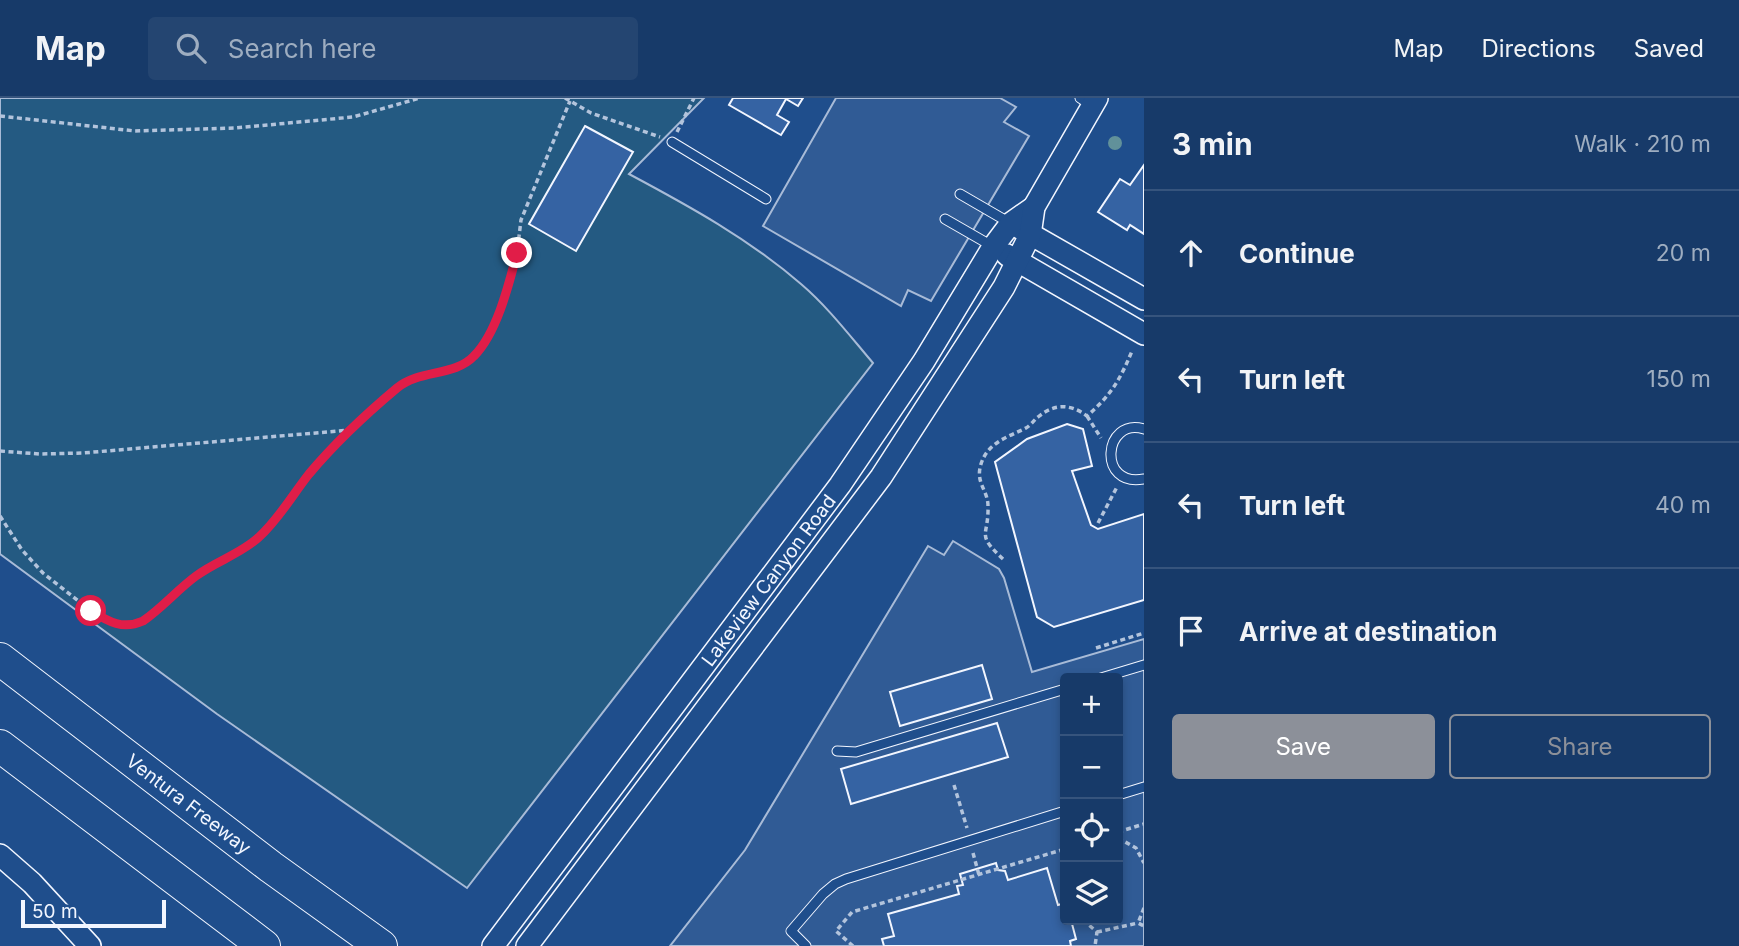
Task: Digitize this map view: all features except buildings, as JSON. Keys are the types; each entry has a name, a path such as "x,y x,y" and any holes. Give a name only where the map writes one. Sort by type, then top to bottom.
{"highway":[{"name":"Ventura Freeway","path":"0,659 271,867 381,946"},
{"path":"0,746 264,946"}],"street":[{"name":"Lakeview Canyon Road","path":"527,946 881,477 1018,262 1030,235 1034,207 1090,101"},
{"name":"Lakeview Canyon Road","path":"494,946 840,485 924,360 993,247 1011,223 1034,207"},
{"path":"1011,223 1144,299"},
{"path":"993,247 1138,342"},
{"path":"0,855 32,883 90,946"}],"lane":[{"path":"673,142 766,199"},
{"path":"960,194 1011,223"},
{"path":"945,219 993,247"},
{"path":"1144,429 1125,431 1113,443 1111,460 1114,468 1123,476 1136,480 1144,479"},
{"path":"1119,673 1144,666"},
{"path":"837,751 856,752 1060,691"},
{"path":"1123,793 1144,787"},
{"path":"806,946 791,931 835,884 1060,813"}],"path":[{"path":"0,116 135,131 235,128 353,117 420,98"},
{"path":"565,98 591,113 673,142 694,98"},
{"path":"0,516 32,562 69,595 111,623 133,626 156,612 193,578 245,548 260,537 312,471 399,386 419,375 464,364 483,345 498,315 510,280 521,220 570,101"},
{"path":"1003,559 986,541 984,533 988,506 978,475 987,452 1009,434 1027,427 1052,408 1072,407 1087,416 1107,399 1138,342"},
{"path":"0,451 83,453 351,430"},
{"path":"1098,523 1123,476"},
{"path":"1096,648 1144,633"},
{"path":"1123,830 1144,824"},
{"path":"1123,841 1136,848 1144,863"},
{"path":"853,946 836,931 852,912 1060,850"},
{"path":"1138,923 1144,908"},
{"path":"1097,932 1138,923 1144,926"},
{"path":"1089,925 1097,932"},
{"path":"1095,946 1097,932"}],"shaded area":[{"path":"0,98 704,98 629,174 718,224 761,252 820,302 873,363 467,888 217,714 0,554"},
{"path":"836,98 1000,98 1016,107 1004,122 1029,136 931,301 908,290 901,306 763,226"},
{"path":"953,541 999,569 1032,672 1144,639 1144,946 670,946 745,850 928,546 944,555"}],"route":[{"path":"91,611 111,623 133,626 156,612 205,569 260,537 312,471 399,386 419,375 455,368 474,356 483,345 498,315 517,253"}]}
